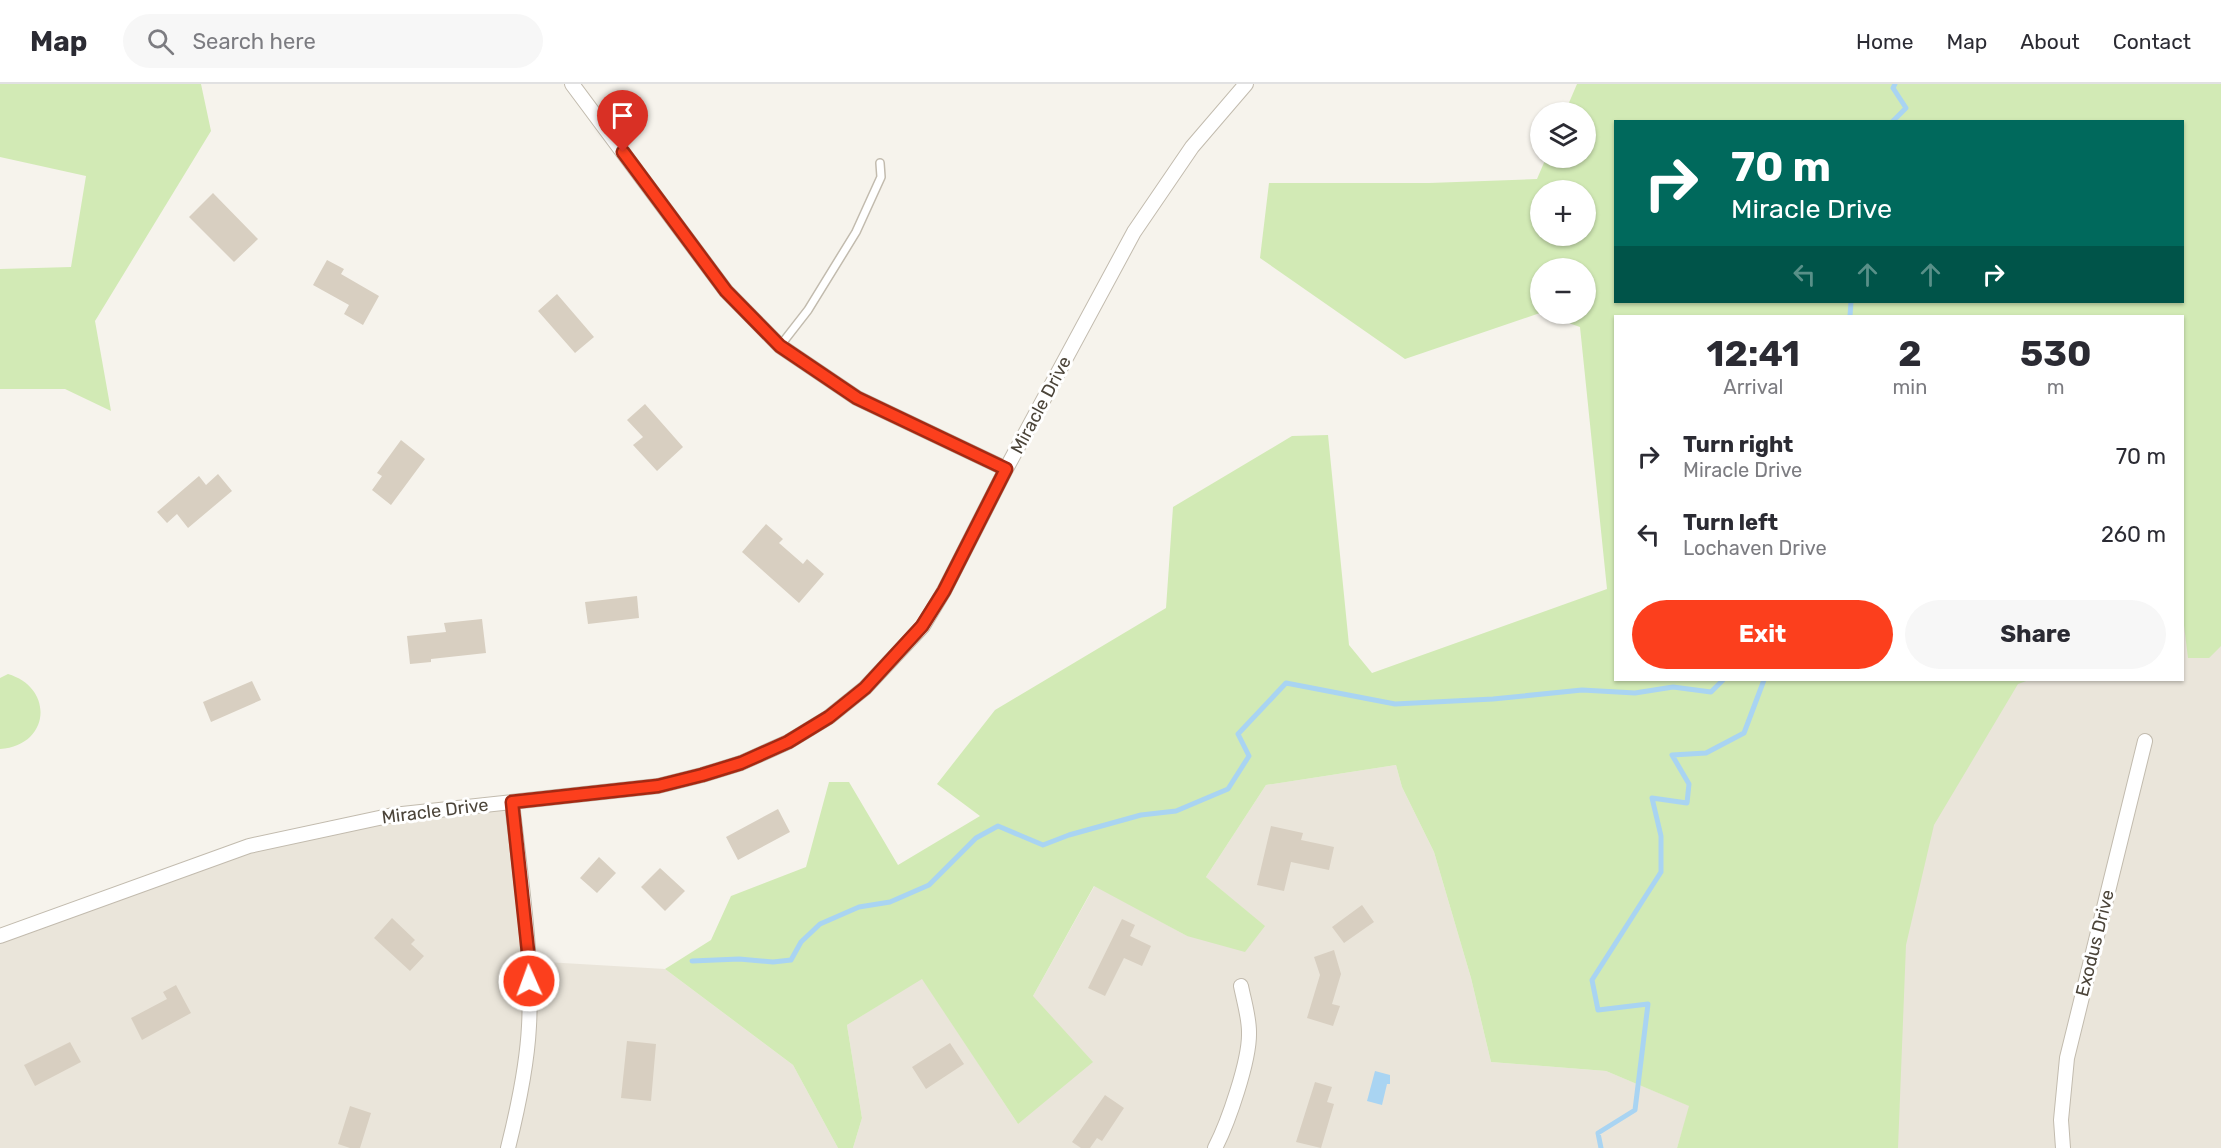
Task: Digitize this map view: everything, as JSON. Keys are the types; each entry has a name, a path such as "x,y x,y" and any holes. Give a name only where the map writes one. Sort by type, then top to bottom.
{"street":[{"path":"572,84 726,291 780,346 857,398 1006,469"},
{"name":"Miracle Drive","path":"0,936 249,846 393,815 658,786 702,775 741,763 788,742 829,717 865,688 922,626 944,591 1006,469 1134,232 1192,147 1246,84"},
{"name":"Exodus Drive","path":"2063,1148 2061,1120 2067,1058 2145,741"},
{"path":"508,1148 521,1093 529,1026 529,961 512,802"},
{"path":"1215,1148 1223,1132 1248,1052 1249,1031 1241,986"}],"lane":[{"path":"780,346 808,310 856,232 881,177 880,163"}],"shaded area":[{"path":"2184,509 2221,533 2221,1148 1862,1148 1902,882 1979,681 2184,681"},
{"path":"1396,765 1402,787 1434,852 1471,978 1491,1062 1606,1071 1690,1106 1677,1148 853,1148 862,1118 847,1025 922,978 1018,1124 1033,996 1095,885 1187,936 1264,926 1206,877 1266,785"},
{"path":"512,802 529,961 665,969 793,1065 838,1148 0,1148 0,936 249,846 393,815"}],"green space":[{"path":"0,84 201,84 211,131 95,321 111,411 65,389 0,389 0,269 71,267 86,176 0,157"},
{"path":"1577,84 2221,84 2221,646 2209,658 2188,658 2184,625 2184,315 1614,315 1614,681 2026,681 2018,684 1934,825 1906,945 1898,1148 1677,1148 1689,1106 1606,1071 1491,1062 1471,978 1434,852 1402,787 1396,765 1266,785 1206,877 1265,926 1245,952 1187,936 1094,886 1033,996 1093,1062 1018,1124 922,979 847,1025 862,1118 853,1148 838,1148 793,1065 665,969 711,940 731,896 806,867 829,782 849,782 898,865 980,816 937,784 995,710 1166,608 1173,507 1292,436 1328,435 1349,645 1372,673 1607,589 1580,327 1571,324 1596,324 1596,258 1530,258 1530,316 1405,359 1260,258 1269,183 1429,183 1537,179 1542,168 1596,168 1596,102 1569,102"},
{"path":"8,674 23,681 34,691 39,703 40,716 37,728 29,738 17,745 0,749 0,678"}],"water":[{"path":"1375,1071 1390,1075 1390,1084 1387,1084 1382,1105 1367,1101"}],"building":[{"path":"213,193 258,239 234,262 189,217"},
{"path":"327,260 344,269 341,274 379,296 363,325 344,314 349,305 313,285"},
{"path":"557,294 594,337 575,353 538,311"},
{"path":"645,404 683,447 657,471 633,445 643,437 627,420"},
{"path":"401,440 425,459 391,505 372,490 382,476 377,473"},
{"path":"218,474 232,491 188,528 177,514 167,523 157,512 199,476 206,485"},
{"path":"766,524 783,539 779,543 803,564 807,559 824,574 799,603 742,552"},
{"path":"637,596 639,618 588,624 585,602"},
{"path":"482,619 486,653 431,659 431,662 410,664 407,636 446,632 444,623"},
{"path":"252,681 261,700 211,722 203,702"},
{"path":"778,809 790,832 738,860 726,837"},
{"path":"1271,826 1303,833 1301,840 1334,847 1329,870 1291,862 1284,891 1257,885"},
{"path":"599,857 616,873 597,893 580,878"},
{"path":"660,868 685,891 665,911 641,887"},
{"path":"1362,905 1374,922 1344,943 1332,927"},
{"path":"392,918 415,940 411,944 424,956 410,971 374,938"},
{"path":"1122,919 1135,925 1130,936 1151,946 1142,966 1124,958 1105,996 1088,988"},
{"path":"1334,950 1341,974 1332,1004 1340,1006 1333,1026 1307,1018 1320,975 1314,957"},
{"path":"176,985 191,1013 142,1040 131,1018 167,999 163,992"},
{"path":"627,1041 656,1044 651,1101 621,1098"},
{"path":"70,1042 81,1062 35,1086 24,1065"},
{"path":"950,1043 964,1064 926,1089 912,1067"},
{"path":"1315,1082 1332,1087 1327,1102 1334,1104 1321,1148 1296,1142"},
{"path":"1105,1095 1124,1108 1102,1141 1097,1138 1090,1148 1081,1148 1072,1142"},
{"path":"350,1106 371,1113 360,1148 338,1144"}],"waterway":[{"path":"1894,120 1906,108 1893,88 1895,84"},
{"path":"1850,315 1851,303"},
{"path":"692,961 739,959 773,962 791,960 801,942 820,924 859,907 890,902 929,885 976,838 998,826 1043,845 1069,835 1141,815 1176,811 1228,789 1249,756 1238,734 1286,683 1395,704 1493,699 1582,690 1635,693 1673,687 1711,692 1722,681"},
{"path":"1601,1148 1598,1133 1635,1110 1648,1004 1598,1010 1592,980 1661,872 1661,836 1652,798 1687,803 1689,784 1672,755 1706,753 1744,733 1764,681"}],"route":[{"path":"529,981 529,961 512,802 658,786 702,775 741,763 788,742 829,717 865,688 922,626 944,591 1006,469 857,398 780,346 726,291 623,152"}]}
